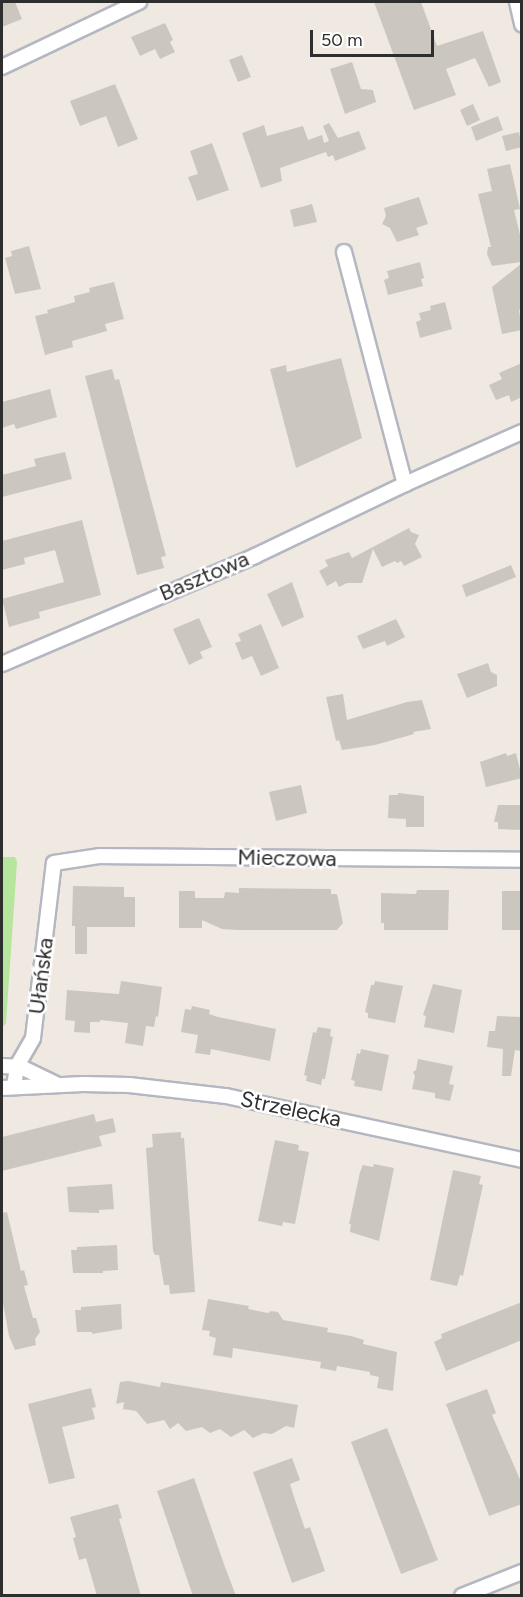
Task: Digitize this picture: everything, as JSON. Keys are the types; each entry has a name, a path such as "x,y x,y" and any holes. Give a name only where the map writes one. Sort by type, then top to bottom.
{"street":[{"path":"2,67 139,2"},
{"path":"517,2 522,24"},
{"path":"344,252 405,484"},
{"name":"Basztowa","path":"2,664 255,556 405,484 522,432"},
{"name":"Mieczowa","path":"54,863 100,856 522,860"},
{"name":"Ułańska","path":"8,1087 33,1038 54,863"},
{"name":"Strzelecka","path":"2,1066 17,1066 58,1085"},
{"name":"Strzelecka","path":"8,1087 129,1085 226,1096 522,1160"},
{"path":"462,1596 522,1572"}],"green space":[{"path":"2,857 15,857 17,862 6,1023 2,1028"}],"building":[{"path":"2,2 15,2 22,19 2,27"},
{"path":"374,2 421,2 437,46 483,31 501,82 489,87 475,58 446,69 456,95 414,110"},
{"path":"165,23 173,40 170,42 175,52 160,59 155,49 140,56 131,37"},
{"path":"242,55 251,77 238,82 229,60"},
{"path":"352,62 361,89 373,90 376,102 345,114 330,69"},
{"path":"115,84 138,139 118,147 106,116 80,126 70,101"},
{"path":"473,104 480,120 467,126 460,110"},
{"path":"498,116 503,130 476,141 471,127"},
{"path":"329,123 338,138 359,131 366,149 335,161 333,155 328,157 326,152 280,168 282,181 261,188 242,133 264,125 267,136 303,126 308,140 322,135 324,143 329,141 323,126"},
{"path":"519,132 522,147 506,151 502,136"},
{"path":"212,143 229,190 197,201 188,177 198,174 190,151"},
{"path":"510,164 520,209 514,210 522,243 522,262 492,266 487,254 488,247 491,247 478,194 492,191 487,169"},
{"path":"419,197 428,224 416,228 419,235 397,242 390,228 382,224 386,216 384,208"},
{"path":"312,204 317,222 294,227 290,210"},
{"path":"29,246 41,289 15,294 5,258 12,256 11,251"},
{"path":"420,262 424,278 421,279 423,286 388,295 384,280 389,278 387,271"},
{"path":"522,263 522,309 519,310 522,330 502,334 492,287"},
{"path":"114,282 124,319 105,324 107,331 72,341 73,347 45,355 35,316 75,302 74,296 90,292 89,288"},
{"path":"445,302 452,329 420,338 416,322 421,320 419,313 431,310 430,306"},
{"path":"341,358 362,438 296,468 270,369 286,365 287,372"},
{"path":"522,363 522,397 511,402 509,395 496,400 489,385 502,379 499,373"},
{"path":"112,369 115,380 119,379 166,556 161,557 164,568 137,575 85,376"},
{"path":"50,389 57,417 16,429 14,424 2,428 2,402"},
{"path":"65,452 72,479 2,497 2,475 36,466 34,459"},
{"path":"82,520 101,595 39,612 40,618 9,627 2,599 64,582 55,550 24,558 25,564 2,570 2,541"},
{"path":"409,528 411,532 419,535 415,544 422,557 404,566 401,561 397,563 395,561 382,567 373,549 362,583 347,583 339,587 336,581 327,586 319,571 328,566 325,560 349,552 352,558"},
{"path":"511,565 516,577 466,597 462,585"},
{"path":"292,582 304,617 282,627 267,594"},
{"path":"199,618 212,647 200,652 203,658 189,665 173,629"},
{"path":"396,619 405,637 387,646 385,641 363,649 357,636"},
{"path":"261,624 279,668 261,676 252,656 242,660 235,643 241,641 238,634"},
{"path":"488,663 491,672 497,675 497,686 467,698 457,674"},
{"path":"343,694 347,720 407,702 422,700 431,729 413,732 414,734 375,745 342,750 339,740 336,741 326,697"},
{"path":"506,753 507,756 516,753 522,778 486,787 480,762"},
{"path":"301,785 307,813 276,821 269,792"},
{"path":"398,793 424,796 424,827 406,827 406,819 388,818 389,795 398,795"},
{"path":"498,805 522,805 522,830 498,829 498,822 494,822"},
{"path":"73,886 124,887 124,897 135,897 135,927 87,927 87,954 75,954 75,926 72,926"},
{"path":"239,888 331,889 331,894 337,894 343,923 337,930 237,930 222,929 202,920 202,928 179,928 179,891 195,891 195,898 224,898 225,892 239,893"},
{"path":"417,890 449,890 448,930 384,930 384,923 381,923 381,893 416,894"},
{"path":"502,891 522,891 522,930 502,930"},
{"path":"121,981 162,987 158,1017 156,1016 154,1027 146,1026 143,1046 125,1043 128,1023 100,1020 100,1022 90,1022 90,1033 74,1032 75,1021 65,1020 67,990 119,994"},
{"path":"375,981 403,986 395,1023 368,1018 368,1013 365,1012 371,985 374,985"},
{"path":"433,984 462,990 454,1033 424,1027 426,1016 423,1015"},
{"path":"192,1006 210,1010 209,1014 218,1017 276,1029 270,1061 211,1049 210,1055 195,1053 198,1035 181,1032 185,1009 191,1010"},
{"path":"497,1016 522,1017 522,1051 515,1050 511,1076 502,1076 503,1049 487,1047 489,1031 495,1031"},
{"path":"318,1027 331,1029 330,1036 333,1037 325,1079 322,1079 321,1085 306,1081 307,1076 304,1075 313,1032 316,1033"},
{"path":"361,1049 389,1055 382,1091 354,1086 355,1081 351,1080 357,1053 360,1054"},
{"path":"418,1059 453,1066 449,1084 454,1085 450,1101 435,1098 435,1093 412,1089 415,1076 413,1072 416,1070"},
{"path":"94,1114 96,1122 113,1118 116,1132 99,1136 102,1146 2,1171 2,1137"},
{"path":"181,1132 181,1138 184,1138 195,1292 170,1294 169,1285 164,1285 159,1255 155,1255 153,1251 146,1148 153,1147 152,1134"},
{"path":"275,1140 299,1145 298,1150 309,1152 295,1224 283,1222 282,1226 258,1221"},
{"path":"374,1164 394,1168 379,1241 350,1232 351,1224 349,1224 360,1172 363,1165 373,1167"},
{"path":"453,1170 481,1176 479,1184 483,1185 463,1276 460,1275 457,1286 430,1280"},
{"path":"112,1184 114,1209 99,1210 99,1213 69,1212 67,1187"},
{"path":"7,1212 21,1271 24,1270 28,1285 24,1286 33,1318 36,1318 40,1332 35,1339 36,1345 15,1350 9,1336 2,1298 2,1213"},
{"path":"117,1245 118,1270 103,1271 103,1273 73,1273 71,1250 77,1250 77,1247"},
{"path":"208,1299 249,1306 248,1309 268,1313 278,1312 283,1320 328,1328 327,1332 351,1336 364,1340 363,1344 397,1352 393,1391 377,1388 379,1377 370,1375 370,1372 337,1366 336,1371 320,1368 321,1362 233,1348 232,1358 213,1355 216,1338 209,1336 210,1331 202,1330"},
{"path":"522,1302 522,1340 446,1371 434,1342 442,1338 441,1334"},
{"path":"121,1304 122,1329 92,1334 92,1332 77,1332 75,1310 81,1310 81,1307"},
{"path":"128,1381 160,1387 161,1382 298,1405 294,1428 286,1426 272,1434 264,1433 253,1438 244,1430 231,1437 220,1429 210,1433 202,1427 186,1431 178,1423 170,1429 164,1420 147,1424 136,1411 123,1409 124,1402 116,1404 120,1382"},
{"path":"91,1388 96,1407 92,1408 95,1419 62,1427 75,1478 49,1484 28,1404"},
{"path":"487,1389 496,1413 492,1415 522,1484 522,1504 489,1516 446,1404"},
{"path":"387,1428 438,1560 401,1574 351,1442"},
{"path":"292,1458 300,1480 290,1484 305,1529 310,1527 325,1571 292,1583 253,1472"},
{"path":"194,1478 236,1596 193,1596 157,1491"},
{"path":"118,1504 122,1518 119,1519 141,1596 97,1596 86,1558 79,1560 73,1538 76,1537 70,1517"}]}
